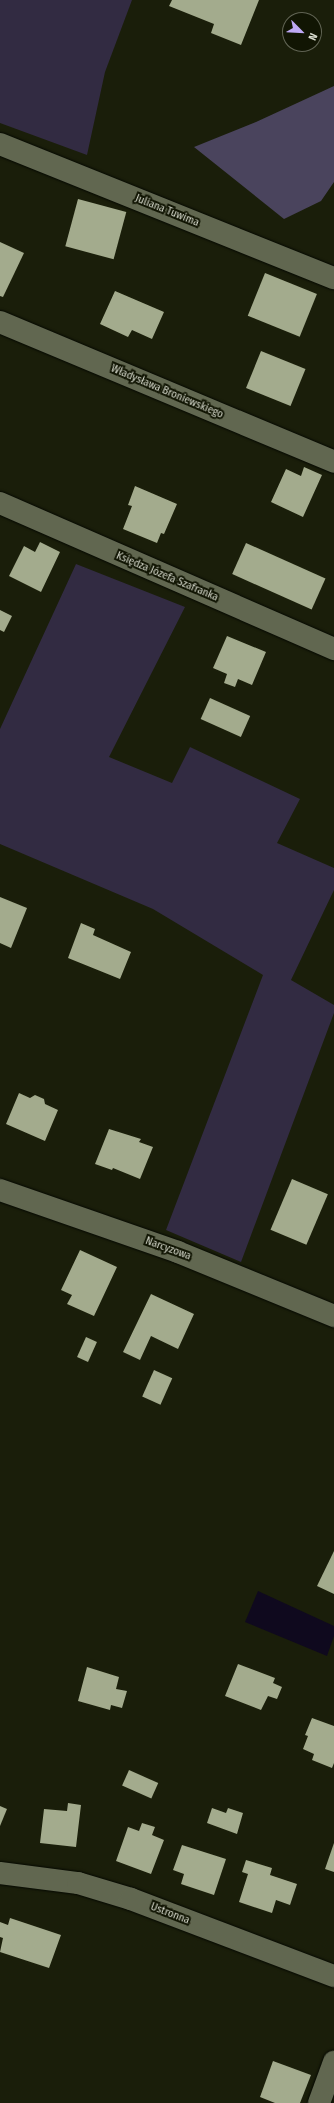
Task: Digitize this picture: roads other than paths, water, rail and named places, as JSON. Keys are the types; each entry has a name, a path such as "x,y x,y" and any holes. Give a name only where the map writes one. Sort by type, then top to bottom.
{"street":[{"name":"Juliana Tuwima","path":"0,144 334,278"},
{"name":"Władysława Broniewskiego","path":"0,322 334,462"},
{"name":"Księdza Józefa Szafranka","path":"0,503 334,649"},
{"name":"Narcyzowa","path":"0,1190 178,1252 334,1316"},
{"name":"Ustronna","path":"0,1873 78,1883 131,1899 334,1976"},
{"path":"319,2103 334,2062"}]}
